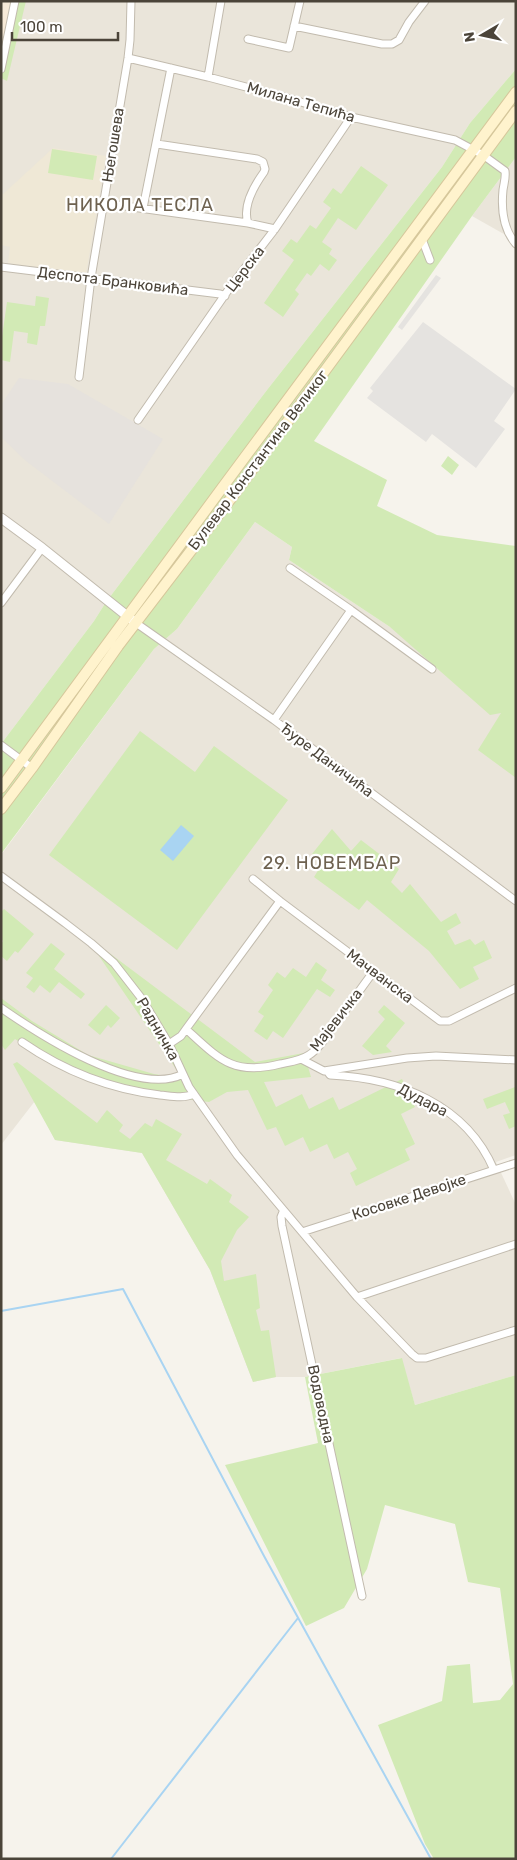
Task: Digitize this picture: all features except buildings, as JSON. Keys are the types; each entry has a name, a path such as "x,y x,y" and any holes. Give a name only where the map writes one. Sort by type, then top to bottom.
{"main road":[{"name":"Булевар Константина Великог","path":"1,788 131,620 516,92"},
{"name":"Булевар Константина Великог","path":"1,809 32,768 131,620 232,497 516,111"}],"street":[{"path":"1,69 15,1"},
{"name":"Његошева","path":"79,377 91,278 128,58 131,1"},
{"path":"208,76 220,1"},
{"path":"248,39 289,48 300,1"},
{"path":"294,26 382,44 392,44 399,40 409,22 425,1"},
{"name":"Милана Тепића","path":"128,58 208,76 351,117 455,140 505,171 503,213 506,228 516,244"},
{"path":"143,208 171,68"},
{"name":"Церска","path":"138,420 225,296 275,229 351,117"},
{"path":"157,144 257,159 263,162 264,172 248,201 246,218 248,223"},
{"path":"103,203 248,223 275,229"},
{"path":"422,239 430,260"},
{"name":"Деспота Бранковића","path":"1,267 225,296"},
{"path":"1,518 42,548 131,620"},
{"path":"1,603 42,548"},
{"path":"290,568 432,669"},
{"path":"274,720 351,610"},
{"name":"Ђуре Даничића","path":"131,620 274,720 516,901"},
{"path":"1,745 32,768"},
{"name":"Радничка","path":"1,876 72,928 114,963 142,999 169,1044 194,1094 236,1155 283,1212"},
{"name":"Мачванска","path":"253,879 435,1019 449,1022 516,988"},
{"path":"169,1044 181,1036 280,901"},
{"name":"Мајевичка","path":"186,1029 217,1055 233,1065 243,1068 269,1067 301,1059 310,1055 322,1043 374,971"},
{"path":"1,1008 75,1054 101,1066 161,1081 173,1079 183,1074"},
{"path":"22,1042 54,1062 94,1081 128,1090 155,1094 185,1097 194,1094"},
{"name":"Дудара","path":"301,1059 320,1070 327,1071 407,1058 436,1056 516,1060"},
{"name":"Дудара","path":"327,1071 330,1075 366,1077 392,1084 432,1101 449,1113 476,1138 488,1156 494,1170"},
{"name":"Косовке Девојке","path":"302,1232 516,1163"},
{"path":"283,1212 357,1297 417,1358 426,1358 516,1330"},
{"name":"Водоводна","path":"283,1212 281,1217 282,1226 362,1596"},
{"path":"357,1297 516,1244"}],"shaded area":[{"path":"1,1 516,1 516,69 470,123 442,167 267,390 1,744"},
{"path":"1,1 13,1 1,60"},
{"path":"53,148 106,156 86,274 8,263 10,247 1,245 2,195"},
{"path":"516,157 516,241 472,216"},
{"path":"436,275 441,278 402,330 398,327"},
{"path":"423,322 516,389 494,421 505,429 476,468 432,434 426,442 367,398 373,391 370,388"},
{"path":"19,378 68,384 163,439 109,524 26,461 1,437 1,405"},
{"path":"255,522 292,547 289,560 390,627 516,671 516,1155 496,1162 516,1205 516,1375 415,1405 401,1358 305,1377 276,1377 253,1382 210,1270 142,1153 55,1140 35,1101 1,1145 1,855 154,649 177,629"}],"green space":[{"path":"13,1 26,1 7,81 1,78 1,60"},
{"path":"516,69 516,157 472,216 314,441 387,480 377,506 437,535 516,546 516,778 478,750 501,713 490,715 390,627 289,560 292,547 255,522 177,629 154,649 1,854 1,744 267,390 442,167 470,123"},
{"path":"52,149 97,156 93,180 48,173"},
{"path":"361,166 388,185 356,230 338,218 322,242 332,249 329,254 337,260 329,271 320,264 311,276 307,273 295,290 299,294 283,317 264,303 294,260 282,251 291,239 297,243 310,225 316,229 331,208 323,202 333,188 341,194"},
{"path":"36,296 49,298 45,326 40,326 37,345 27,343 28,333 14,331 10,362 1,360 1,344 7,302 35,306"},
{"path":"448,456 459,465 452,475 441,466"},
{"path":"140,731 195,772 214,746 288,800 177,950 49,855"},
{"path":"332,829 351,851 361,840 399,869 391,882 402,893 410,884 441,922 456,913 461,923 447,931 455,945 470,939 475,945 484,940 492,958 473,967 479,979 460,989 429,951 367,900 359,910 314,877 322,864 312,854"},
{"path":"4,909 34,934 18,953 15,951 7,961 1,956 1,944 3,941 1,939 1,912"},
{"path":"51,943 65,954 54,969 85,994 81,999 59,982 50,993 40,985 34,993 26,987 33,978 26,973"},
{"path":"108,952 255,1062 304,1053 311,1077 264,1082 276,1107 302,1094 309,1109 333,1097 339,1110 402,1079 415,1107 401,1114 415,1144 405,1149 410,1160 356,1186 350,1173 357,1169 348,1152 334,1159 327,1144 310,1152 303,1137 285,1146 276,1127 267,1130 248,1090 227,1092 209,1102 158,1096 116,1088 44,1058 15,1039 5,1050 1,1044 1,998 32,1021 88,1055 154,1074 167,1076 178,1072 99,956"},
{"path":"316,962 327,970 321,980 335,990 330,997 317,989 283,1038 273,1031 267,1040 254,1031 264,1016 258,1012 273,990 268,985 277,972 285,978 293,968 306,977"},
{"path":"106,1005 120,1018 111,1028 108,1025 100,1035 88,1025"},
{"path":"384,1005 405,1023 386,1046 392,1052 373,1055 362,1046 385,1019 378,1012"},
{"path":"17,1062 97,1123 107,1110 123,1125 119,1131 130,1139 145,1123 152,1127 156,1119 182,1134 166,1160 207,1184 210,1179 232,1195 229,1202 249,1217 237,1230 221,1261 224,1281 256,1274 260,1308 256,1310 261,1331 269,1330 276,1377 253,1382 210,1270 142,1153 55,1140 13,1064"},
{"path":"515,1087 516,1126 509,1129 503,1115 510,1113 505,1102 487,1109 483,1099"},
{"path":"402,1358 415,1405 516,1375 516,1859 434,1859 425,1844 378,1725 442,1701 447,1666 470,1664 473,1703 500,1700 513,1684 500,1588 468,1582 455,1524 385,1505 367,1569 344,1608 306,1626 225,1465 318,1443 305,1377"}],"water":[{"path":"181,825 194,836 173,861 160,850"}],"waterway":[{"path":"1,1311 123,1289 264,1556 431,1859"},
{"path":"111,1859 298,1618"}],"district":[{"name":"НИКОЛА ТЕСЛА","path":"140,205"},
{"name":"29. НОВЕМБАР","path":"332,863"}]}
